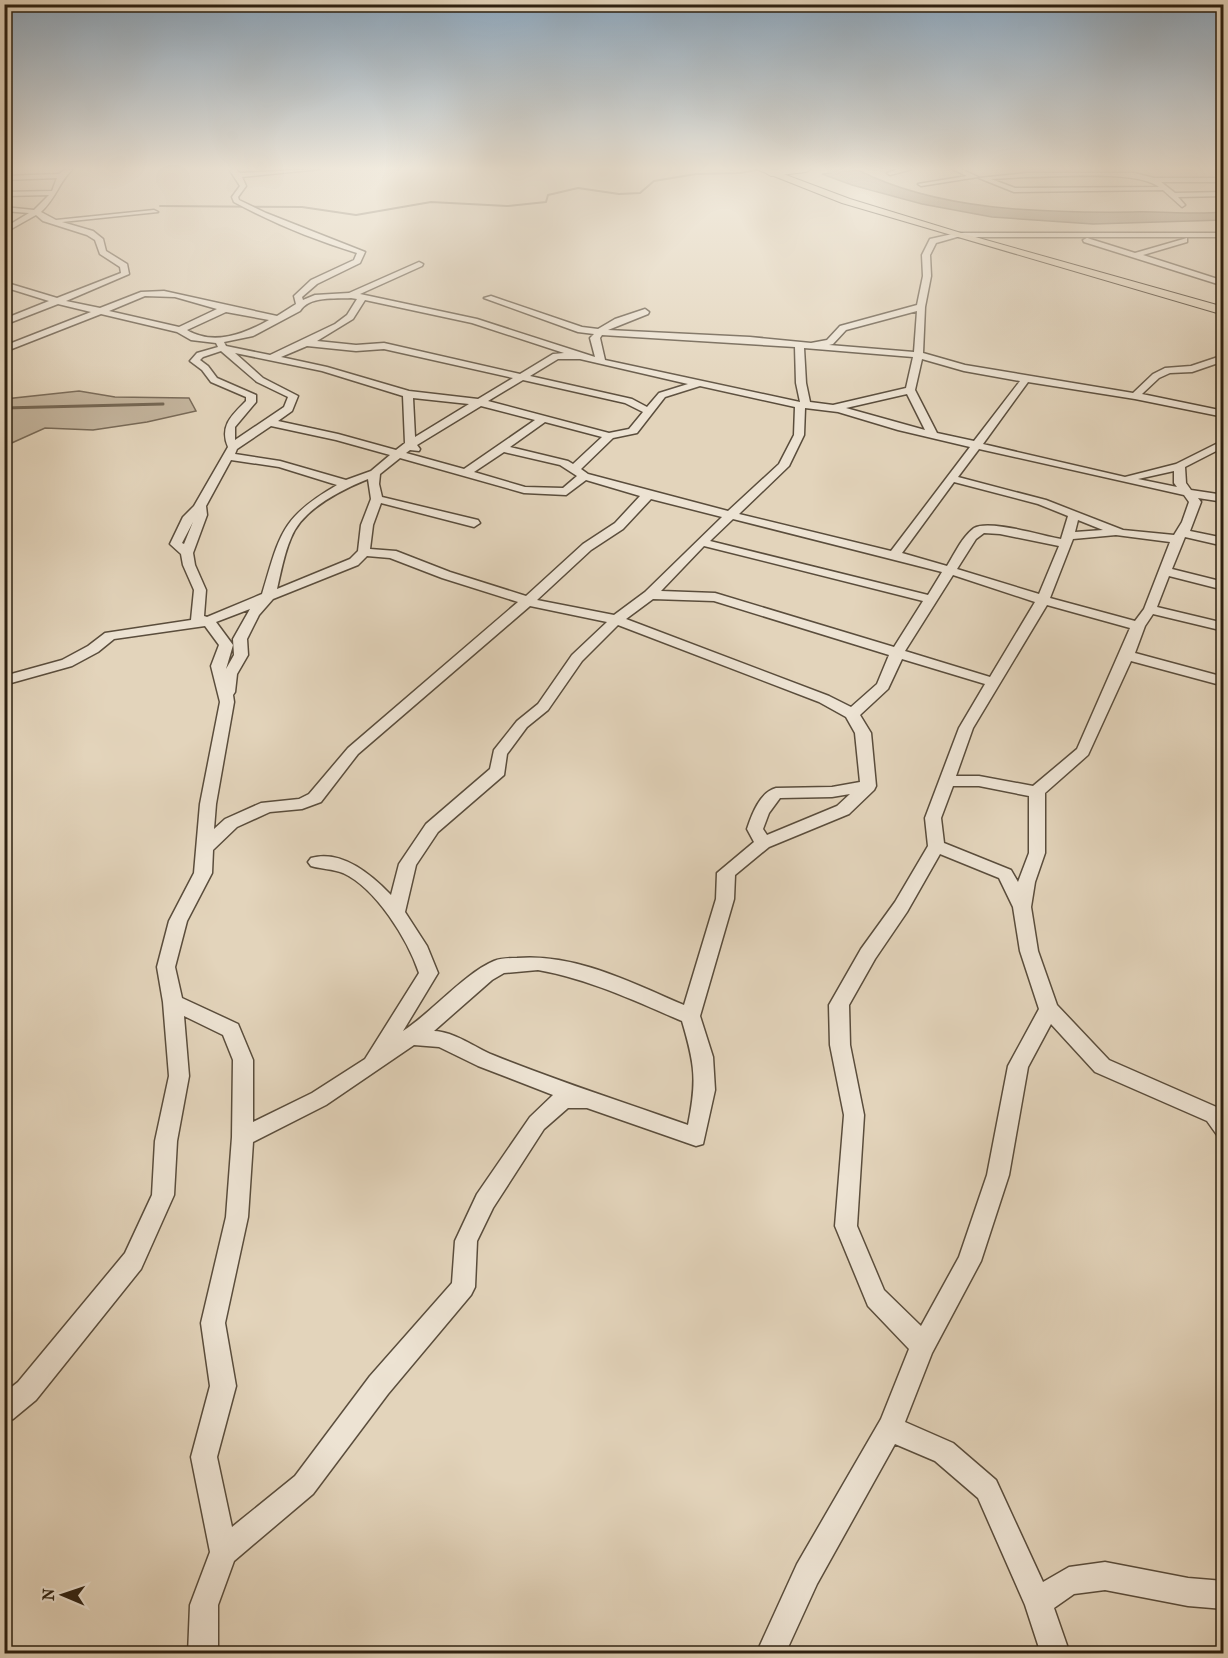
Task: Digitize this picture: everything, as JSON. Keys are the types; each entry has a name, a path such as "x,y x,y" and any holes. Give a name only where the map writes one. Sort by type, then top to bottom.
{"main road":[{"path":"997,246 1224,311"}],"street":[{"path":"4,322 125,274 124,266 101,252 100,246"},
{"path":"300,304 298,296 314,282 357,261 361,252 342,246"},
{"path":"930,246 926,255 927,276 921,307 919,356 910,390 933,435"},
{"path":"1108,246 1224,284"},
{"path":"1136,255 1164,246"},
{"path":"351,295 418,264"},
{"path":"1211,280 1224,275"},
{"path":"4,284 57,301 106,310 180,330 194,338 324,369 408,394 479,402 609,436 633,430 662,395"},
{"path":"4,350 144,294 158,292 277,320"},
{"path":"230,451 228,438 231,422 251,402 251,395 214,380 205,368 195,361 200,355 221,344 250,334 277,320 297,309 300,304 315,298 351,295 474,321 600,362 803,405 833,407 886,424 1124,479 1224,499"},
{"path":"243,365 272,358 338,327 355,313 361,304 362,297"},
{"path":"488,298 573,328 635,336 750,340 919,356 964,368 1136,396 1224,414"},
{"path":"799,345 830,342 843,328 921,307"},
{"path":"180,330 225,309"},
{"path":"600,362 599,348 595,338 600,332 622,320 645,312 638,326 645,335"},
{"path":"15,336 26,342"},
{"path":"305,343 356,348 384,346 628,401 648,411"},
{"path":"221,344 260,380 293,396 288,409 230,451 200,506 201,515 188,553 189,565 200,590 197,619 208,621 226,645 218,666 227,702"},
{"path":"396,912 408,864 432,828 498,771 499,753 522,724 543,707 576,658 616,620 650,595 701,542 784,466 799,435 803,405 799,384 801,369 799,345"},
{"path":"4,1410 27,1391 133,1261 163,1195 166,1141 179,1076 173,1002 166,967 178,921 203,873 208,804 230,674 241,655 240,639 253,613 268,597 285,537 296,520 321,499 346,484 375,473 410,444 556,356 580,356"},
{"path":"1192,369 1224,358"},
{"path":"1136,396 1168,370 1224,369"},
{"path":"894,555 954,478 1026,379"},
{"path":"628,401 662,395 697,384"},
{"path":"833,407 910,390"},
{"path":"408,394 410,444 428,462"},
{"path":"467,472 542,420"},
{"path":"269,422 338,437 397,456 467,472 524,490 567,492 579,472 609,436"},
{"path":"1124,479 1180,466 1224,443"},
{"path":"502,448 564,463 579,472 648,495 894,555 1138,626"},
{"path":"230,451 346,484"},
{"path":"948,781 980,781 1019,790 1037,791 1083,752 1138,626 1150,609 1195,502 1180,483 1180,466"},
{"path":"4,681 67,663 93,649 110,636 208,621 354,562 364,552 367,525 377,499 373,484 375,473"},
{"path":"954,478 1042,502 1120,533"},
{"path":"205,848 231,823 267,807 302,804 315,798 353,751 380,730 452,662 529,600 587,547 619,526 648,495"},
{"path":"377,499 474,523"},
{"path":"923,1346 876,1298 846,1226 854,1115 840,1045 839,1005 868,954 901,907 936,846 933,818 966,728 1043,600 1067,540 1074,514"},
{"path":"852,714 882,686 897,653 948,570 971,537 981,529 1067,540 1120,533 1180,536 1224,542"},
{"path":"701,542 930,599"},
{"path":"364,552 392,554 446,575 543,606 586,612 616,620 706,656 766,675 824,699 852,714 863,733 868,786"},
{"path":"1166,571 1224,586"},
{"path":"650,595 715,597 992,682"},
{"path":"1150,609 1224,627"},
{"path":"1127,655 1224,682"},
{"path":"410,1037 441,1039 485,1060 696,1137 705,1090 703,1057 690,1016 725,898 726,873 763,843 843,810 868,786"},
{"path":"763,843 755,829 761,811 776,793 832,792 868,786"},
{"path":"1037,791 1037,853 1026,882 1022,907 1029,951 1049,1009 1102,1066 1214,1115 1224,1129"},
{"path":"936,846 1005,874 1022,907"},
{"path":"317,862 352,870 386,899 425,956 429,973 372,1065"},
{"path":"243,1137 319,1100 372,1065 434,1020 485,975 500,966 538,963 562,967 613,983 690,1016"},
{"path":"173,1002 231,1030 243,1060 243,1137 237,1217 213,1323 223,1386 204,1457 224,1552"},
{"path":"770,1653 807,1574 890,1428 923,1346 969,1262 998,1175 1018,1066 1049,1009"},
{"path":"203,1653 204,1605 224,1552 304,1485 380,1385 463,1287 466,1241 485,1201 537,1123 563,1099 587,1099"},
{"path":"890,1428 944,1452 987,1489 1038,1602 1056,1653"},
{"path":"1038,1602 1069,1581 1106,1576 1188,1592 1224,1595"}],"shaded area":[{"path":"79,391 115,397 189,398 196,411 147,422 93,430 45,428 5,446 5,399"}],"waterway":[{"path":"4,408 163,404"}]}
